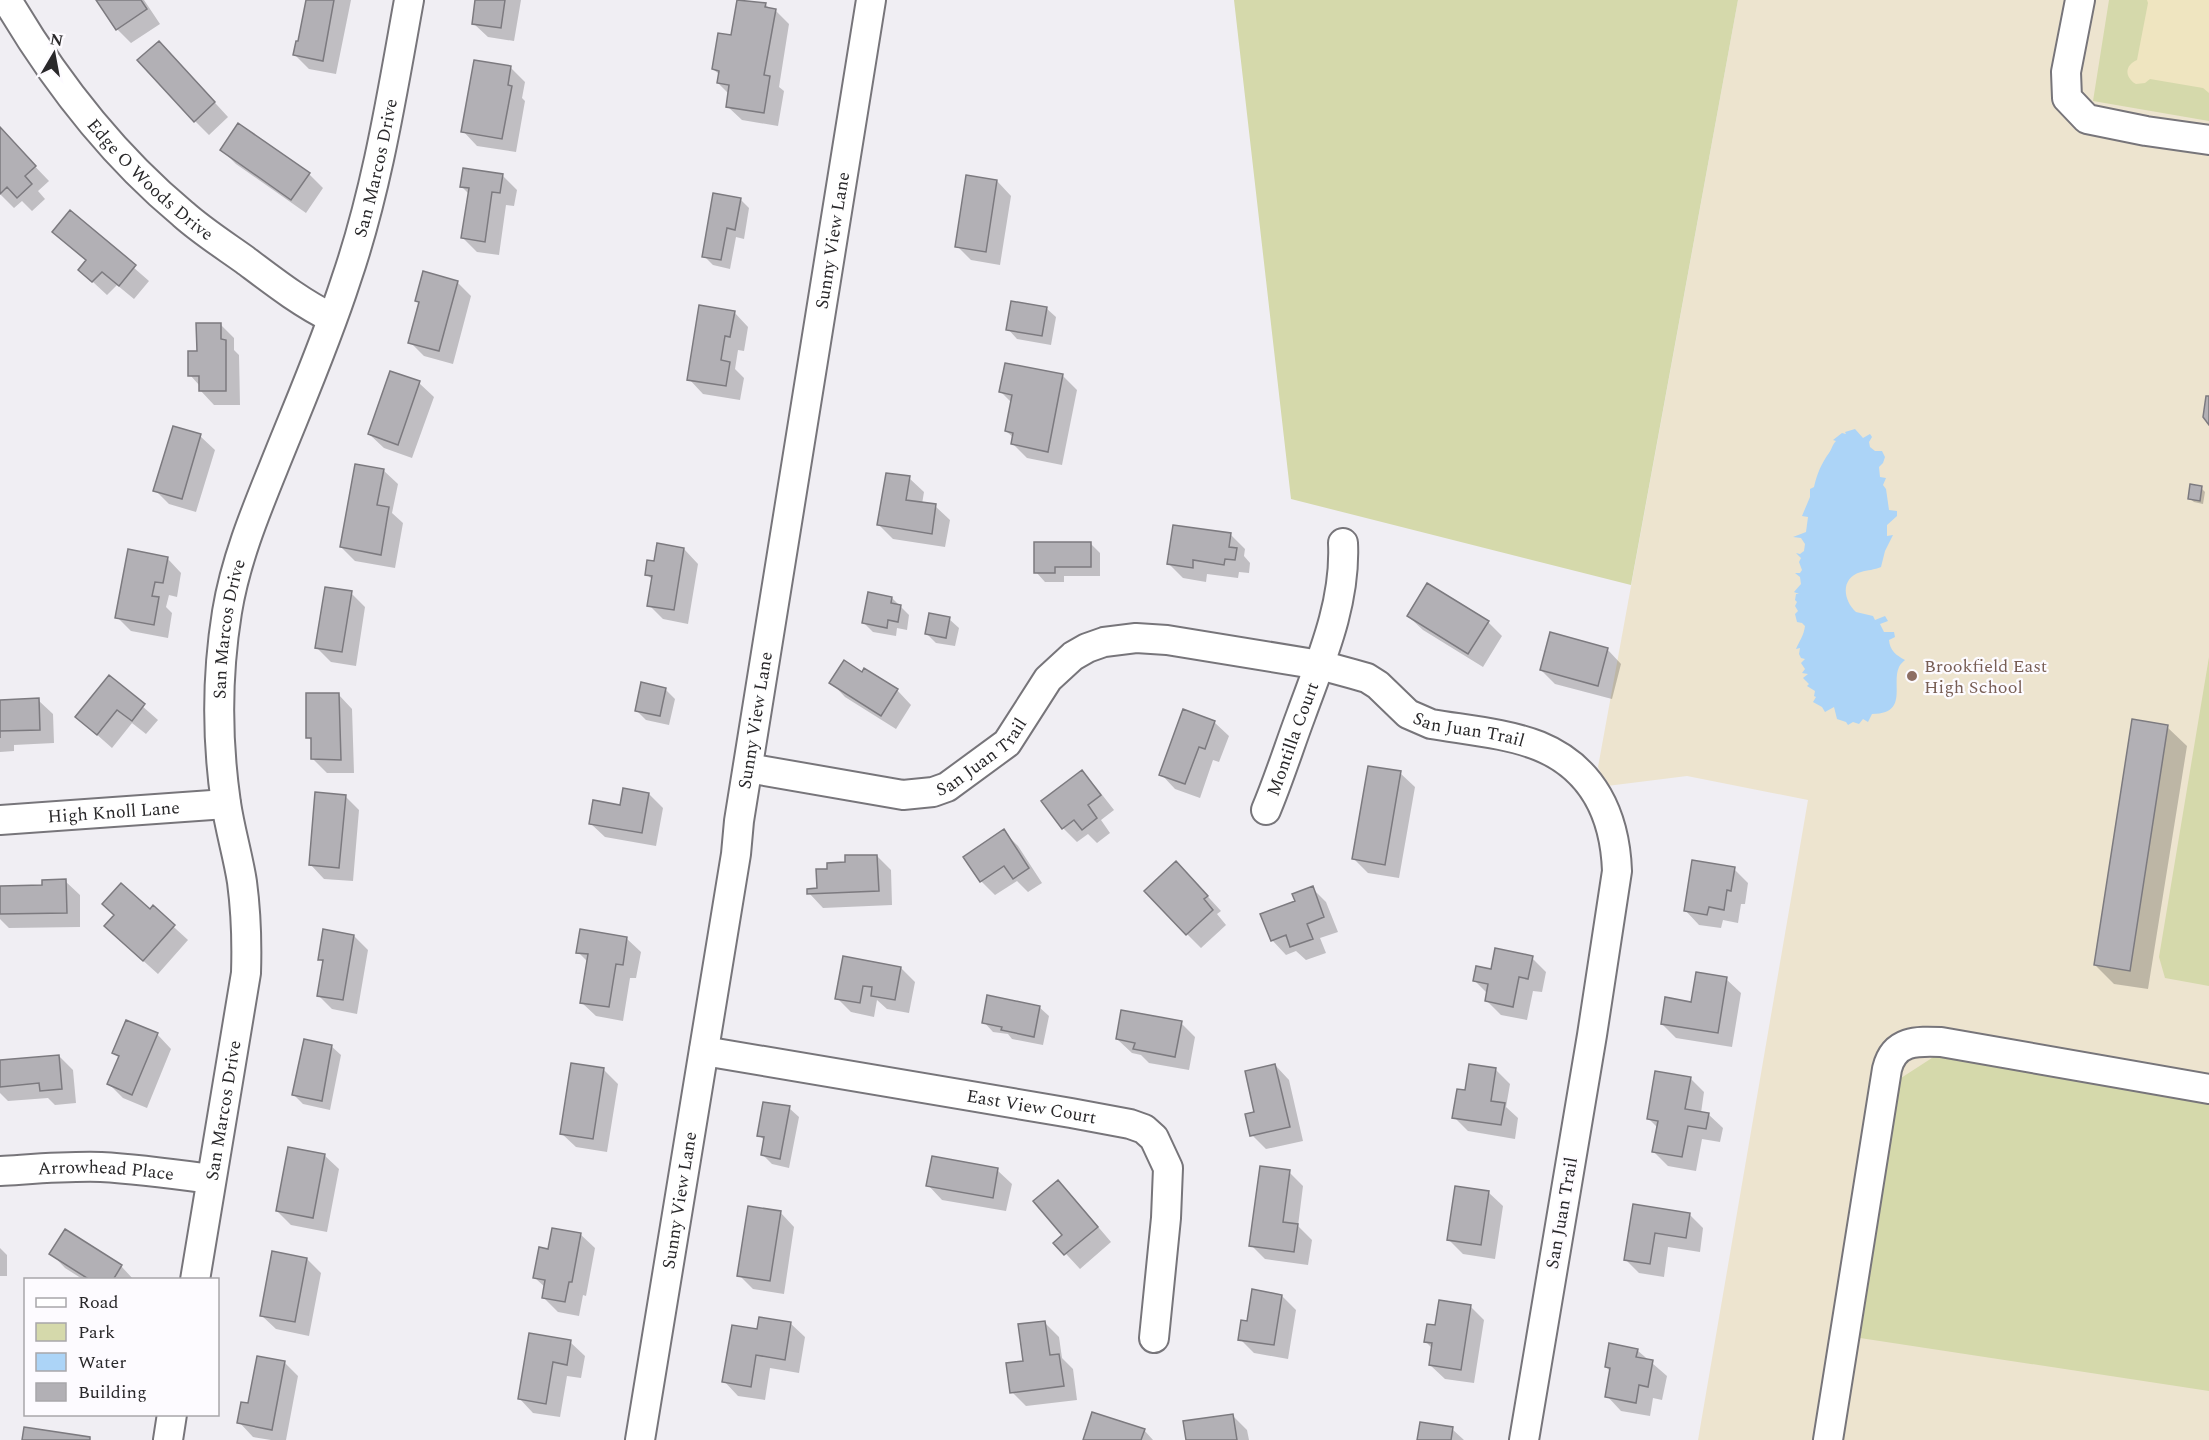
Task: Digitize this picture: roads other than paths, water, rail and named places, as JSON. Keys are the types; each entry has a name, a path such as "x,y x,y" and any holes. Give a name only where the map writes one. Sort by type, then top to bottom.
{"street":[{"name":"Edge O Woods Drive","path":"7,0 74,102 136,171 183,214 300,300 332,318"},
{"name":"San Marcos Drive","path":"195,1278 246,973 247,930 243,892 226,804 222,768 220,682 232,589 261,495 346,281 363,224 378,160 409,0"},
{"name":"Sunny View Lane","path":"640,1440 871,0"},
{"path":"2080,0 2066,72 2067,98 2087,119 2146,131 2209,140"},
{"name":"Montilla Court","path":"1266,810 1320,665 1336,613 1342,584 1344,543"},
{"name":"San Juan Trail","path":"748,768 903,795 933,792 947,787 1007,743 1048,679 1060,667 1087,648 1120,639 1167,640 1320,665 1366,678 1408,714 1431,724 1518,740 1549,752 1576,770 1594,790 1604,806 1611,825 1617,871 1524,1440"},
{"name":"High Knoll Lane","path":"0,820 226,804"},
{"path":"1828,1440 1889,1058 1902,1046 1919,1041 1941,1042 2209,1089"},
{"name":"East View Court","path":"704,1051 1071,1113 1130,1124 1144,1129 1155,1138 1168,1168 1166,1218 1154,1338"},
{"name":"Arrowhead Place","path":"0,1172 61,1167 102,1167 211,1179"},
{"path":"168,1440 172,1416"}],"water":[{"path":"1855,429 1863,438 1870,434 1872,437 1869,442 1870,447 1875,451 1882,451 1885,457 1879,467 1880,477 1886,478 1883,485 1886,489 1889,510 1897,511 1897,516 1887,525 1887,536 1893,535 1885,551 1881,567 1854,575 1847,584 1846,596 1856,612 1873,616 1875,620 1885,616 1888,621 1880,624 1884,632 1894,632 1895,637 1889,640 1892,650 1905,660 1897,674 1895,704 1891,709 1883,713 1872,714 1868,722 1863,719 1859,724 1853,722 1848,725 1837,719 1834,707 1825,712 1822,707 1813,702 1816,697 1814,696 1815,691 1807,686 1809,684 1803,678 1808,674 1802,673 1805,669 1801,663 1805,659 1799,654 1800,648 1796,649 1805,626 1797,622 1795,614 1798,611 1795,600 1796,594 1799,594 1794,592 1801,584 1800,577 1795,573 1800,573 1802,570 1799,562 1801,558 1796,553 1800,554 1804,551 1805,544 1801,538 1793,537 1806,532 1808,517 1802,516 1810,497 1810,489 1814,487 1818,473 1836,441 1833,440 1842,433 1846,434 1845,432"}],"place":[{"name":"Brookfield East High School","path":"1912,676"}]}
